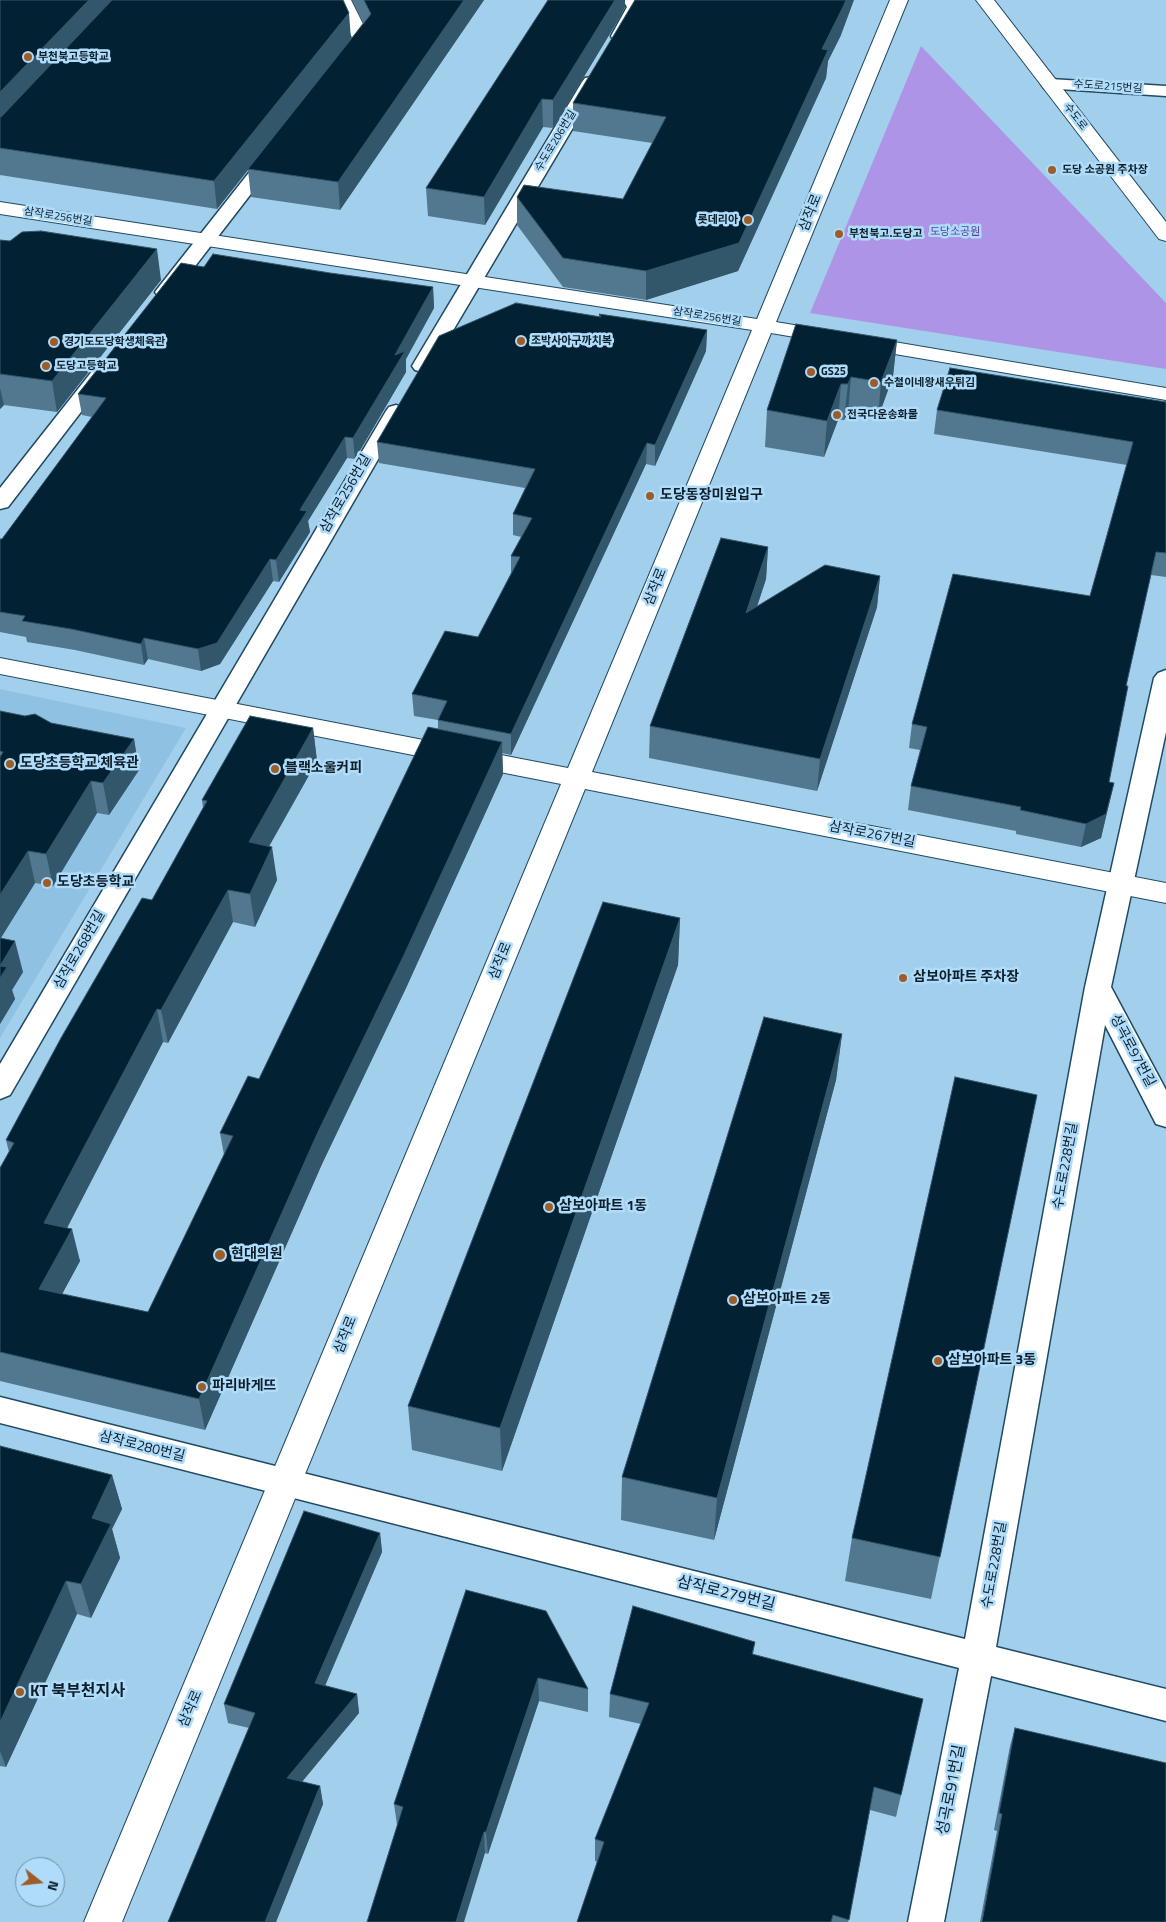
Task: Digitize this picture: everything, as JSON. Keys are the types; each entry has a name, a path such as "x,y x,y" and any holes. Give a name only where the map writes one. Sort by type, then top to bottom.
{"street":[{"name":"삼작로","path":"102,1922 898,0"},
{"name":"수도로","path":"985,0 1166,235"},
{"name":"삼작로256번길","path":"0,208 764,326 1166,394"},
{"path":"0,666 577,777"},
{"name":"삼작로267번길","path":"577,777 1166,893"}],"lane":[{"path":"338,71 362,40 342,0"},
{"path":"610,52 630,18 634,7 631,0"},
{"name":"수도로206번길","path":"472,281 599,69"},
{"name":"수도로215번길","path":"1050,84 1165,86"},
{"path":"151,309 284,140"},
{"name":"삼작로256번길","path":"221,708 472,281"},
{"path":"0,502 115,355"},
{"name":"수도로228번길","path":"978,1657 1098,987 1166,678"},
{"name":"삼작로268번길","path":"0,1088 221,708"},
{"name":"성곡로97번길","path":"1098,987 1166,1116"},
{"name":"삼작로280번길","path":"0,1410 285,1483"},
{"name":"삼작로279번길","path":"285,1483 1166,1705"},
{"name":"성곡로91번길","path":"926,1922 978,1657"}],"shaded area":[{"name":"도당초등학교","path":"0,689 186,728 0,1038"}],"green space":[{"name":"도당소공원","path":"921,46 1166,303 1166,369 810,313"}],"building":[{"name":"부천북고등학교","path":"0,0 89,0 0,92"},
{"path":"112,0 343,0 349,13 214,181 0,148 0,117"},
{"path":"364,0 464,0 338,182 248,169 371,14"},
{"path":"548,0 615,0 553,100 542,99 484,197 426,188"},
{"path":"635,0 846,0 822,49 828,50 739,243 646,271 563,258 517,197 524,185 623,199 666,117 573,103"},
{"name":"도당고등학교","path":"41,231 157,249 52,381 0,374 0,240 10,241 22,232"},
{"path":"213,254 433,287 395,355 405,351 353,438 345,437 300,510 307,511 276,560 270,559 217,643 198,649 144,638 141,644 22,621 25,616 0,612 0,539 2,539 106,398 78,394 181,263 204,267"},
{"path":"516,303 601,317 599,314 707,330 655,445 647,443 511,734 438,720 447,701 412,694 445,631 478,637 520,557 511,556 532,518 513,514 535,469 377,442 439,336"},
{"path":"796,324 897,340 881,382 851,377 848,384 841,384 827,421 767,410"},
{"path":"950,368 1166,402 1166,553 1156,552 1126,686 1128,686 1109,782 1114,783 1106,814 1086,824 1020,810 1021,807 911,786 927,727 912,724 953,574 1090,596 1133,442 937,410"},
{"path":"721,538 768,547 746,613 825,565 880,576 820,759 650,726"},
{"path":"0,711 25,716 35,714 51,723 134,739 103,783 91,781 46,854 28,851 0,895 0,757 3,752 0,751"},
{"path":"250,716 313,728 249,842 272,847 250,894 228,890 161,1010 157,1009 44,1223 72,1229 39,1289 148,1312 233,1136 220,1133 248,1076 259,1079 428,727 502,742 404,955 318,1132 199,1399 0,1352 0,1168 14,1143 6,1140 61,1038 142,898 152,900 207,801 202,800"},
{"name":"삼보아파트 1동","path":"603,902 680,918 500,1428 408,1406"},
{"path":"0,938 15,941 0,966"},
{"path":"0,966 7,967 0,978"},
{"name":"삼보아파트 2동","path":"764,1017 842,1034 717,1498 622,1477"},
{"name":"삼보아파트 3동","path":"955,1077 1037,1095 940,1557 852,1538"},
{"name":"KT 북부천지사","path":"0,1446 112,1475 92,1518 111,1524 81,1584 66,1581 0,1722"},
{"path":"304,1511 380,1533 315,1683 357,1694 287,1778 320,1786 265,1922 168,1922 255,1713 224,1704"},
{"path":"466,1590 546,1611 588,1689 538,1678 486,1832 484,1832 456,1922 367,1922 403,1807 394,1804"},
{"path":"633,1606 755,1642 752,1654 923,1699 901,1795 874,1787 849,1920 833,1915 831,1922 577,1922 604,1842 595,1839 649,1703 610,1694"},
{"path":"1015,1728 1166,1763 1166,1922 982,1922 1002,1814 999,1813"}],"place":[{"name":"부천북고등학교","path":"28,57"},
{"name":"도당 소공원 주차장","path":"1052,170"},
{"name":"롯데리아","path":"748,220"},
{"name":"부천북고.도당고","path":"839,234"},
{"name":"조박사아구까치복","path":"521,341"},
{"name":"경기도도당학생체육관","path":"54,342"},
{"name":"도당고등학교","path":"46,366"},
{"name":"GS25","path":"811,372"},
{"name":"수철이네왕새우튀김","path":"874,383"},
{"name":"전국다운송화물","path":"837,415"},
{"name":"도당동장미원입구","path":"650,496"},
{"name":"도당초등학교 체육관","path":"10,764"},
{"name":"블랙소울커피","path":"275,769"},
{"name":"도당초등학교","path":"47,883"},
{"name":"삼보아파트 주차장","path":"903,978"},
{"name":"삼보아파트 1동","path":"549,1207"},
{"name":"현대의원","path":"220,1255"},
{"name":"삼보아파트 2동","path":"733,1300"},
{"name":"삼보아파트 3동","path":"938,1361"},
{"name":"파리바게뜨","path":"202,1387"},
{"name":"KT 북부천지사","path":"20,1692"}]}
